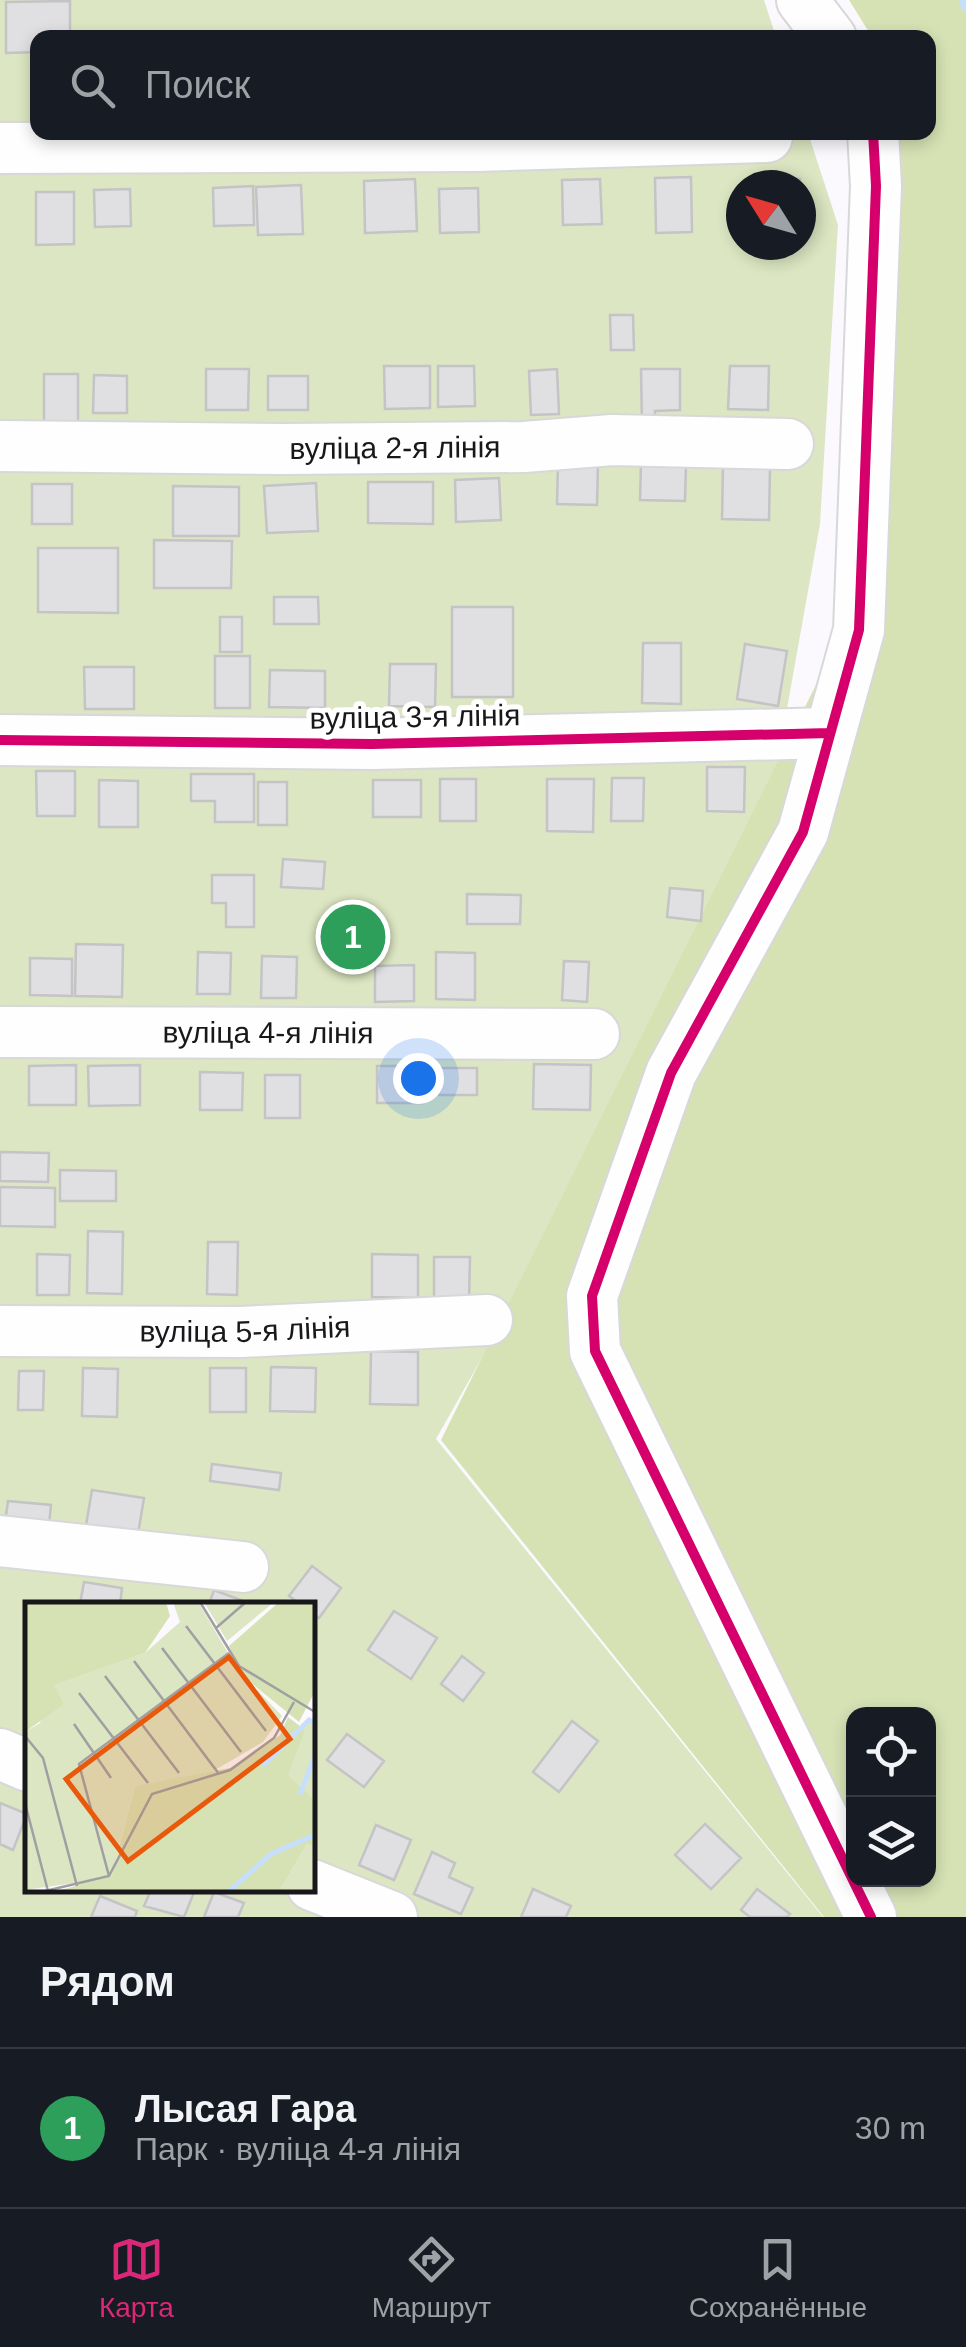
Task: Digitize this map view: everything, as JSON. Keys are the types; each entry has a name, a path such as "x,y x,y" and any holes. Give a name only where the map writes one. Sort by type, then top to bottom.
{"street":[{"path":"802,0 824,30"},
{"path":"0,148 476,146 671,140"},
{"path":"871,1917 595,1352 592,1296 670,1073 803,832 859,630 876,186 873,140"},
{"name":"вуліца 2-я лінія","path":"0,446 524,447 612,440 788,444"},
{"name":"вуліца 3-я лінія","path":"0,740 372,744 830,733"},
{"name":"вуліца 4-я лінія","path":"0,1032 594,1034"},
{"name":"вуліца 5-я лінія","path":"0,1331 240,1332 487,1320"},
{"path":"0,1542 243,1567"},
{"path":"0,1754 25,1765"},
{"path":"315,1886 392,1917"}],"green space":[{"path":"0,0 764,0 774,30 30,30 30,140 810,140 838,225 820,524 771,798 641,1076 436,1439 823,1917 0,1917"},
{"path":"849,0 966,0 966,1917 824,1917 441,1440 870,576 882,140 936,140 936,30 868,30"}],"building":[{"path":"70,1 70,30 30,30 30,52 6,53 6,2"},
{"path":"691,177 692,232 656,233 655,178"},
{"path":"415,179 417,231 365,233 364,181"},
{"path":"600,179 602,224 563,225 562,180"},
{"path":"301,185 303,234 258,235 256,187"},
{"path":"253,186 254,225 214,226 213,188"},
{"path":"478,188 479,232 440,233 439,189"},
{"path":"130,189 131,226 95,227 94,190"},
{"path":"36,192 74,192 74,244 36,245"},
{"path":"610,315 633,315 634,350 611,350"},
{"path":"384,366 430,366 430,408 385,409"},
{"path":"438,366 474,366 475,406 438,407"},
{"path":"730,366 769,366 768,410 728,409"},
{"path":"206,369 249,369 248,410 206,410"},
{"path":"557,369 559,414 531,415 529,371"},
{"path":"641,369 680,369 680,410 655,411 655,424 642,425"},
{"path":"44,374 78,374 78,426 44,425"},
{"path":"94,375 127,376 127,413 93,413"},
{"path":"268,376 308,376 308,410 268,410"},
{"path":"558,463 598,464 597,505 557,504"},
{"path":"641,463 686,463 685,501 640,500"},
{"path":"723,466 770,467 769,520 722,519"},
{"path":"499,478 501,520 456,522 455,480"},
{"path":"368,482 433,482 433,524 368,523"},
{"path":"316,483 318,531 267,533 264,486"},
{"path":"32,484 72,484 72,524 32,524"},
{"path":"173,486 239,487 239,536 173,536"},
{"path":"154,540 232,541 231,588 154,588"},
{"path":"38,548 118,548 118,613 38,612"},
{"path":"274,597 318,597 319,624 274,624"},
{"path":"452,607 513,607 513,697 452,697"},
{"path":"220,617 242,617 242,652 220,652"},
{"path":"643,643 681,643 681,704 642,703"},
{"path":"745,644 787,651 778,706 737,699"},
{"path":"215,656 250,656 250,708 215,708"},
{"path":"390,664 436,664 435,707 389,706"},
{"path":"84,667 134,667 134,709 85,709"},
{"path":"270,670 325,671 325,708 269,707"},
{"path":"707,767 745,767 744,812 707,811"},
{"path":"36,771 75,771 75,816 37,816"},
{"path":"191,774 254,774 254,822 215,822 215,801 191,801"},
{"path":"612,778 644,778 643,821 611,821"},
{"path":"440,779 476,779 476,821 440,821"},
{"path":"547,779 594,779 593,832 547,831"},
{"path":"99,780 138,781 138,827 99,827"},
{"path":"373,780 421,780 421,817 373,817"},
{"path":"258,782 287,782 287,825 258,825"},
{"path":"283,859 325,862 323,889 281,887"},
{"path":"212,875 254,875 254,927 226,927 226,903 212,903"},
{"path":"670,888 703,891 701,921 667,917"},
{"path":"467,894 521,895 520,924 467,924"},
{"path":"76,944 123,945 122,997 75,996"},
{"path":"198,952 231,953 230,994 197,994"},
{"path":"436,952 475,953 475,1000 436,999"},
{"path":"262,956 297,957 296,998 261,998"},
{"path":"30,958 72,959 72,996 30,995"},
{"path":"564,961 589,962 587,1002 562,1000"},
{"path":"414,965 414,1001 375,1002 375,966"},
{"path":"534,1064 591,1065 590,1110 533,1109"},
{"path":"76,1065 76,1105 29,1105 29,1066"},
{"path":"140,1065 140,1105 89,1106 88,1066"},
{"path":"377,1066 423,1066 423,1103 377,1103"},
{"path":"439,1068 477,1068 477,1095 439,1095"},
{"path":"200,1072 243,1073 242,1110 200,1110"},
{"path":"265,1075 300,1075 300,1118 265,1118"},
{"path":"0,1152 49,1153 48,1182 0,1181"},
{"path":"60,1170 116,1171 116,1201 60,1201"},
{"path":"0,1187 55,1188 55,1227 0,1226"},
{"path":"88,1231 123,1232 122,1294 87,1293"},
{"path":"208,1242 238,1242 237,1295 207,1294"},
{"path":"37,1254 70,1255 69,1295 37,1295"},
{"path":"372,1254 418,1255 418,1298 372,1297"},
{"path":"434,1257 470,1257 469,1302 434,1302"},
{"path":"371,1351 418,1352 418,1405 370,1404"},
{"path":"271,1367 316,1368 315,1412 270,1411"},
{"path":"83,1368 118,1369 117,1417 82,1416"},
{"path":"210,1368 246,1368 246,1412 210,1412"},
{"path":"19,1371 44,1371 43,1410 18,1410"},
{"path":"212,1464 281,1473 279,1490 210,1481"},
{"path":"92,1490 144,1498 136,1546 84,1537"},
{"path":"8,1501 51,1505 48,1534 4,1529"},
{"path":"312,1566 341,1588 319,1618 315,1616 315,1602 297,1602 289,1596"},
{"path":"84,1582 122,1588 120,1602 80,1602"},
{"path":"214,1590 246,1602 210,1602"},
{"path":"394,1611 437,1638 411,1679 368,1650"},
{"path":"462,1656 484,1673 463,1701 441,1684"},
{"path":"572,1721 598,1741 559,1792 533,1772"},
{"path":"347,1734 384,1761 364,1787 327,1760"},
{"path":"0,1803 25,1813 25,1819 13,1850 0,1844"},
{"path":"705,1824 741,1858 711,1889 675,1855"},
{"path":"376,1825 411,1840 394,1880 359,1865"},
{"path":"432,1852 455,1863 449,1877 473,1888 461,1914 414,1894"},
{"path":"533,1889 571,1906 566,1917 521,1917"},
{"path":"757,1889 790,1914 750,1917 741,1910"},
{"path":"150,1892 194,1892 184,1917 144,1906"},
{"path":"214,1892 244,1903 238,1917 204,1917"},
{"path":"100,1896 137,1911 135,1917 91,1917"}],"waterway":[{"path":"965,0 966,6"}],"cycle path":[{"path":"871,1917 595,1351 592,1296 671,1073 803,832 859,630 876,186 873,140"},
{"path":"0,740 372,744 830,733"}],"place":[{"name":"Лысая Гара","path":"353,937"}]}
